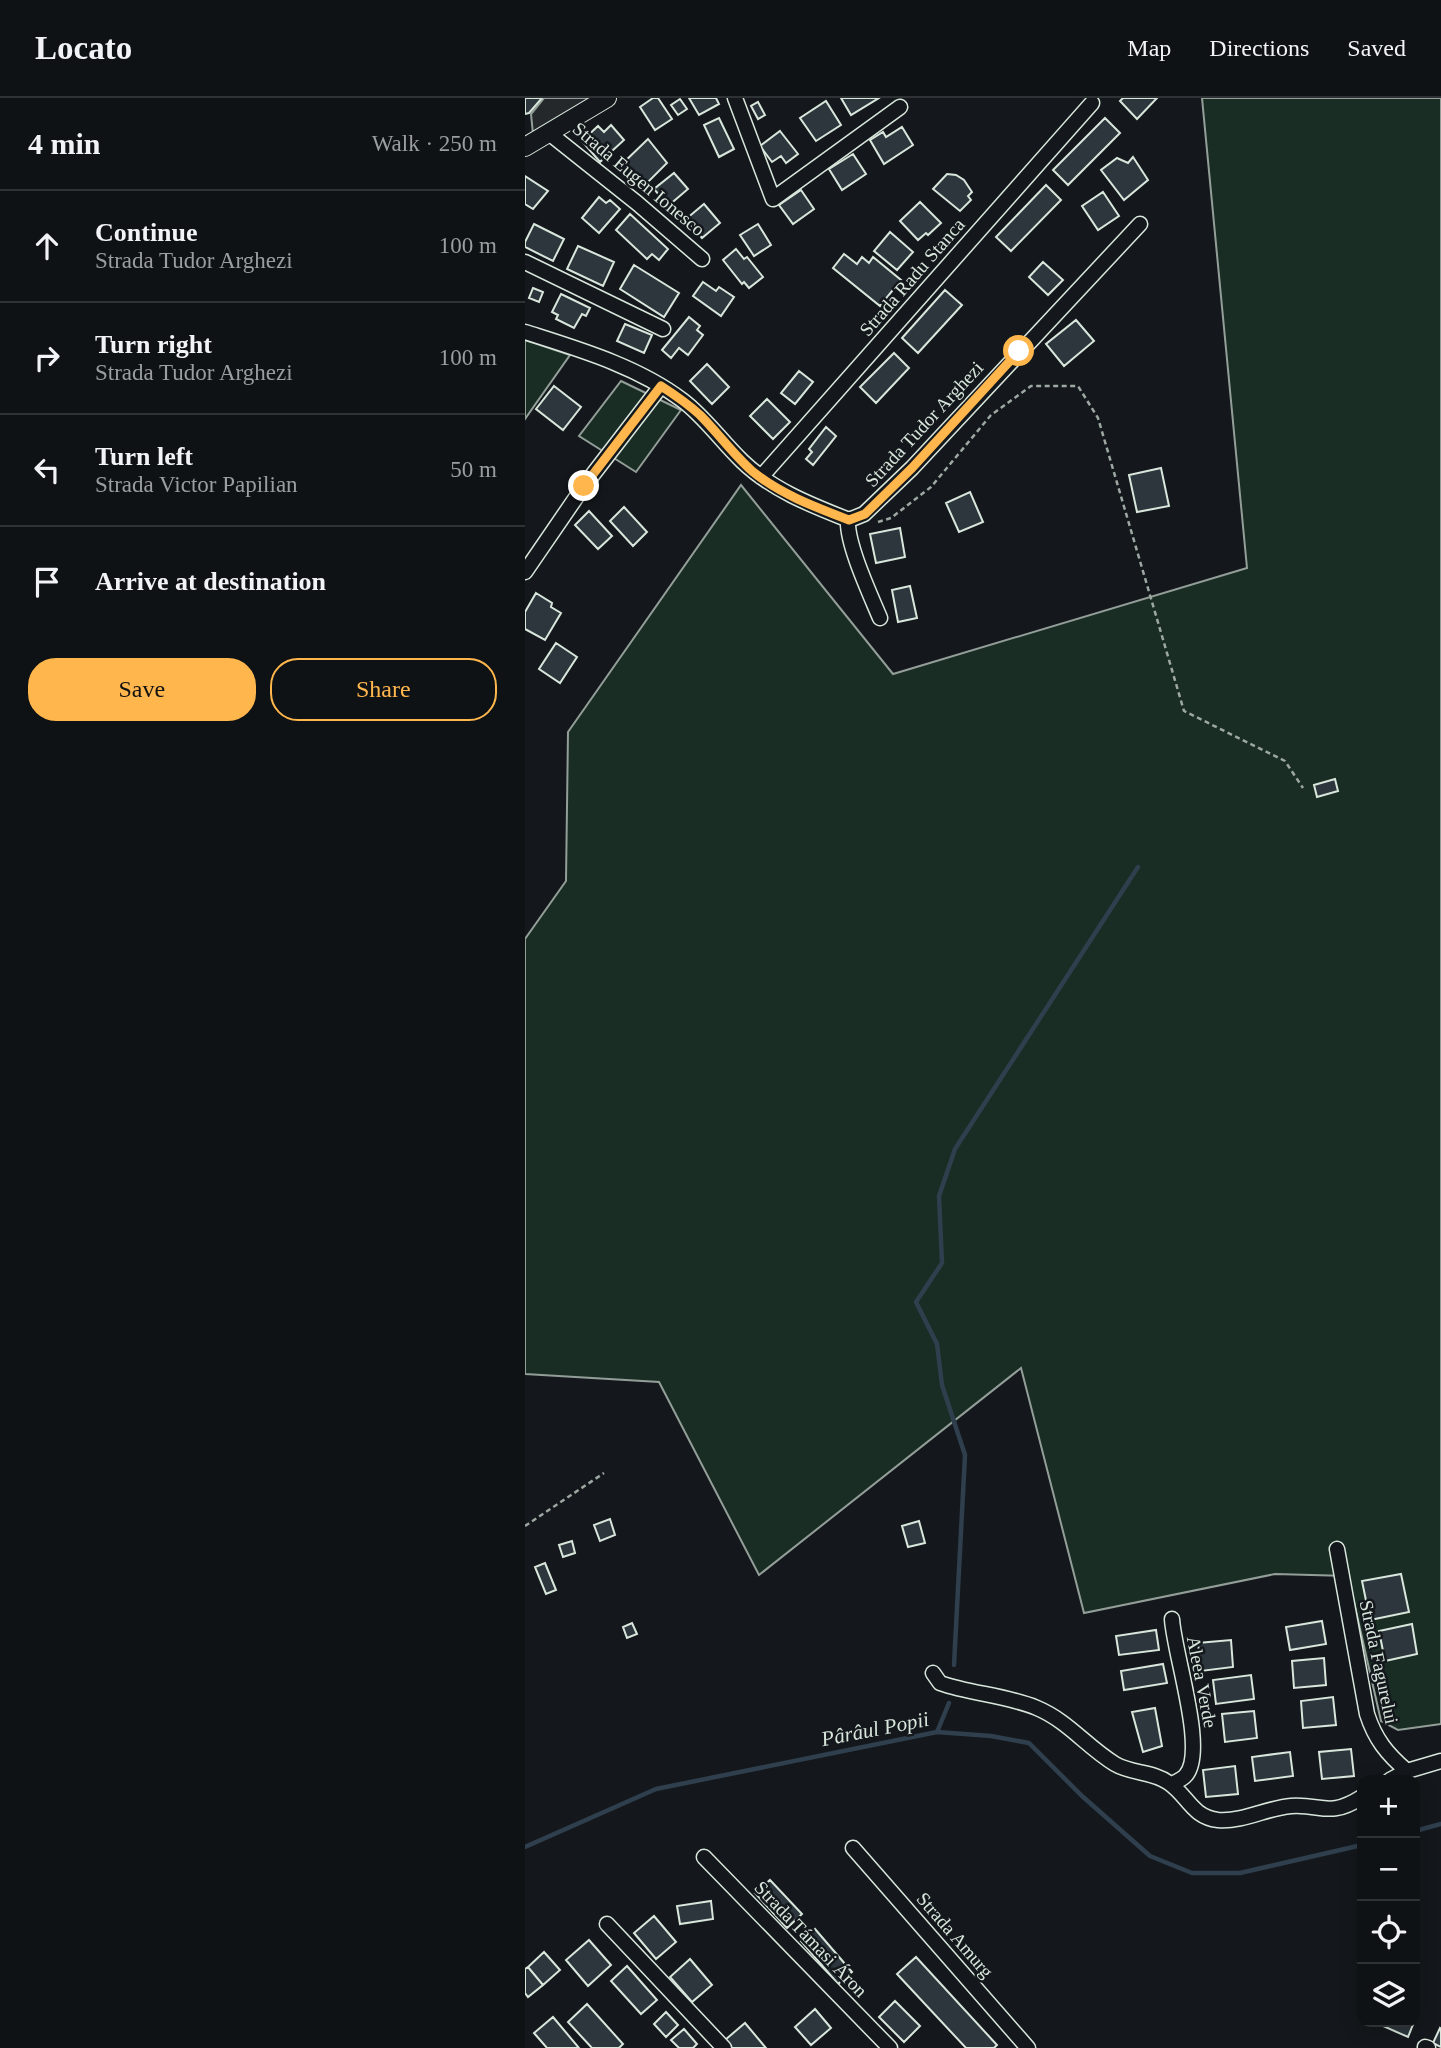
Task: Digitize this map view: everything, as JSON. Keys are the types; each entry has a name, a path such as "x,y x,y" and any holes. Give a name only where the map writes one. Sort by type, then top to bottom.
{"street":[{"name":"Strada Eugen Ionesco","path":"525,147 607,98"},
{"path":"736,98 773,199 900,107"},
{"name":"Strada Radu Stanca","path":"761,477 1092,103"},
{"name":"Strada Eugen Ionesco","path":"549,133 702,259"},
{"name":"Strada Tudor Arghezi","path":"848,522 865,514 912,468 1140,224"},
{"path":"525,262 663,329"},
{"path":"525,332 595,355 661,386 700,415 740,460 761,477 848,522 858,562 880,618"},
{"path":"525,572 584,486 661,386"},
{"name":"Strada Fagurelui","path":"1337,1549 1370,1723 1383,1747 1407,1771"},
{"name":"Aleea Verde","path":"1172,1619 1173,1640 1195,1748 1186,1775 1172,1784"},
{"path":"933,1673 940,1683 956,1689 1036,1707 1061,1720 1115,1764 1131,1771 1158,1776 1172,1784 1192,1809 1215,1819 1239,1819 1290,1806 1333,1810 1357,1800"},
{"path":"1399,1775 1441,1761"},
{"name":"Strada Amurg","path":"853,1848 1028,2048"},
{"name":"Strada Támasi Áron","path":"704,1857 890,2048"},
{"path":"607,1924 724,2048"}],"path":[{"path":"848,522 869,525 891,518 932,487 991,415 1031,386 1078,386 1098,418 1184,711 1285,761 1303,788"},
{"path":"525,1526 604,1473"}],"green space":[{"path":"1202,98 1441,98 1441,1724 1398,1730 1381,1721 1348,1576 1275,1574 1084,1613 1021,1368 759,1575 659,1382 525,1374 525,939 566,881 568,732 741,485 893,674 1247,568"},
{"path":"525,340 570,355 525,419"},
{"path":"621,381 681,410 636,472 579,436"}],"shaded area":[{"path":"544,98 591,98 533,134 531,114"}],"building":[{"path":"525,98 542,98 525,114"},
{"path":"653,98 658,98 672,119 655,130 640,107"},
{"path":"689,98 716,98 719,104 699,115"},
{"path":"841,98 879,98 851,115"},
{"path":"1123,98 1157,98 1137,119 1120,101"},
{"path":"680,99 687,109 678,115 671,105"},
{"path":"826,101 841,125 816,141 800,118"},
{"path":"758,102 765,115 758,119 751,106"},
{"path":"719,118 734,149 719,157 704,125"},
{"path":"1105,118 1120,133 1068,185 1053,170"},
{"path":"611,125 624,140 600,162 582,141 598,126 604,132"},
{"path":"902,127 913,145 884,164 870,140 883,132 886,137"},
{"path":"780,131 798,154 786,163 781,156 772,162 760,146"},
{"path":"648,139 667,163 643,187 619,167"},
{"path":"853,154 866,174 842,190 829,169"},
{"path":"1133,157 1148,180 1124,200 1101,170 1117,158 1128,163"},
{"path":"674,173 688,189 668,206 654,189"},
{"path":"947,174 964,180 972,192 968,196 971,200 960,211 933,189"},
{"path":"525,176 548,191 533,209 525,204"},
{"path":"1046,185 1061,200 1011,251 996,237"},
{"path":"801,190 814,209 793,224 779,205"},
{"path":"1103,192 1119,216 1098,230 1082,206"},
{"path":"599,197 606,203 610,200 620,209 599,233 582,218"},
{"path":"920,202 941,223 918,240 900,221"},
{"path":"704,204 720,223 702,238 686,219"},
{"path":"630,214 668,249 659,260 652,254 647,259 616,230"},
{"path":"534,224 564,239 553,261 525,247"},
{"path":"758,224 771,245 754,256 740,235"},
{"path":"890,232 913,252 897,270 874,251"},
{"path":"578,246 614,262 603,286 567,269"},
{"path":"736,249 744,259 747,257 763,277 749,288 744,282 742,284 723,260"},
{"path":"844,254 857,264 862,257 869,263 873,257 901,280 880,306 833,268"},
{"path":"1043,262 1063,280 1048,295 1029,277"},
{"path":"634,265 679,293 664,317 620,289"},
{"path":"703,282 716,291 719,287 734,297 721,316 693,296"},
{"path":"533,288 543,292 539,302 529,298"},
{"path":"945,290 962,305 918,353 902,338"},
{"path":"561,294 590,308 586,316 582,314 574,328 556,319 558,315 552,312"},
{"path":"689,317 700,326 697,330 703,335 688,355 679,348 671,358 662,350"},
{"path":"1076,320 1094,341 1064,366 1046,344"},
{"path":"625,324 652,335 644,353 617,341"},
{"path":"894,353 909,368 876,403 860,387"},
{"path":"707,364 729,387 712,404 690,381"},
{"path":"799,371 813,382 795,404 781,393"},
{"path":"554,386 581,407 563,430 536,409"},
{"path":"767,399 790,422 773,439 750,416"},
{"path":"826,427 836,436 813,465 806,459 812,452 809,449"},
{"path":"1161,468 1169,506 1137,512 1129,475"},
{"path":"970,492 983,522 959,532 946,503"},
{"path":"624,507 647,532 633,546 610,521"},
{"path":"589,511 612,536 598,549 575,525"},
{"path":"900,528 905,557 876,563 870,534"},
{"path":"910,586 917,618 898,622 892,590"},
{"path":"536,593 552,603 551,607 561,613 545,640 525,629 525,612"},
{"path":"556,643 577,657 560,683 539,669"},
{"path":"1335,779 1338,791 1317,797 1314,785"},
{"path":"610,1519 615,1535 600,1541 594,1525"},
{"path":"919,1521 925,1543 908,1547 902,1526"},
{"path":"572,1541 575,1553 563,1557 559,1545"},
{"path":"545,1563 556,1590 546,1594 535,1567"},
{"path":"1401,1574 1409,1612 1370,1620 1362,1581"},
{"path":"1322,1621 1326,1644 1290,1650 1286,1627"},
{"path":"632,1623 637,1634 627,1638 623,1627"},
{"path":"1412,1624 1417,1654 1385,1661 1379,1631"},
{"path":"1156,1630 1159,1650 1119,1655 1116,1636"},
{"path":"1231,1640 1233,1667 1201,1671 1198,1643"},
{"path":"1324,1658 1326,1685 1294,1688 1292,1661"},
{"path":"1163,1664 1167,1683 1124,1690 1121,1671"},
{"path":"1251,1675 1254,1699 1216,1704 1213,1680"},
{"path":"1333,1697 1336,1725 1303,1728 1301,1701"},
{"path":"1155,1708 1162,1746 1143,1752 1132,1712"},
{"path":"1254,1711 1257,1738 1225,1742 1222,1714"},
{"path":"1351,1749 1354,1776 1322,1779 1319,1752"},
{"path":"1290,1752 1293,1776 1255,1781 1252,1757"},
{"path":"1235,1766 1238,1794 1206,1797 1203,1770"},
{"path":"770,1880 802,1914 787,1928 755,1893"},
{"path":"711,1901 713,1919 680,1924 677,1906"},
{"path":"654,1916 676,1942 656,1959 634,1933"},
{"path":"815,1929 852,1972 838,1984 801,1941"},
{"path":"589,1940 611,1965 588,1986 566,1960"},
{"path":"544,1952 560,1970 543,1985 528,1967"},
{"path":"916,1957 997,2045 994,2048 966,2048 897,1974"},
{"path":"690,1959 712,1985 692,2002 670,1977"},
{"path":"627,1966 657,2000 641,2014 611,1981"},
{"path":"528,1967 543,1985 528,1997 525,1993 525,1969"},
{"path":"895,2001 920,2026 904,2042 879,2017"},
{"path":"587,2004 623,2044 619,2048 592,2048 568,2022"},
{"path":"815,2009 831,2028 811,2045 795,2027"},
{"path":"666,2012 678,2025 666,2037 654,2024"},
{"path":"553,2017 579,2048 547,2048 534,2033"},
{"path":"745,2023 766,2048 732,2048 725,2040"},
{"path":"1385,2027 1412,2027 1408,2037"},
{"path":"684,2029 697,2044 693,2048 679,2048 671,2040"},
{"path":"1441,2029 1441,2047 1433,2043"}],"waterway":[{"path":"954,1665 965,1455 942,1385 937,1344 916,1302 942,1263 939,1196 955,1149 1138,867"},
{"path":"937,1732 949,1703"},
{"name":"Pârâul Popii","path":"525,1847 656,1789 937,1732 991,1736 1029,1743 1082,1796 1150,1856 1192,1873 1240,1873 1357,1846"},
{"name":"Pârâul Popii","path":"1420,1830 1441,1824"}],"route":[{"path":"584,486 661,386 700,415 740,460 768,483 813,506 849,520 865,514 912,468 1019,351"}]}
